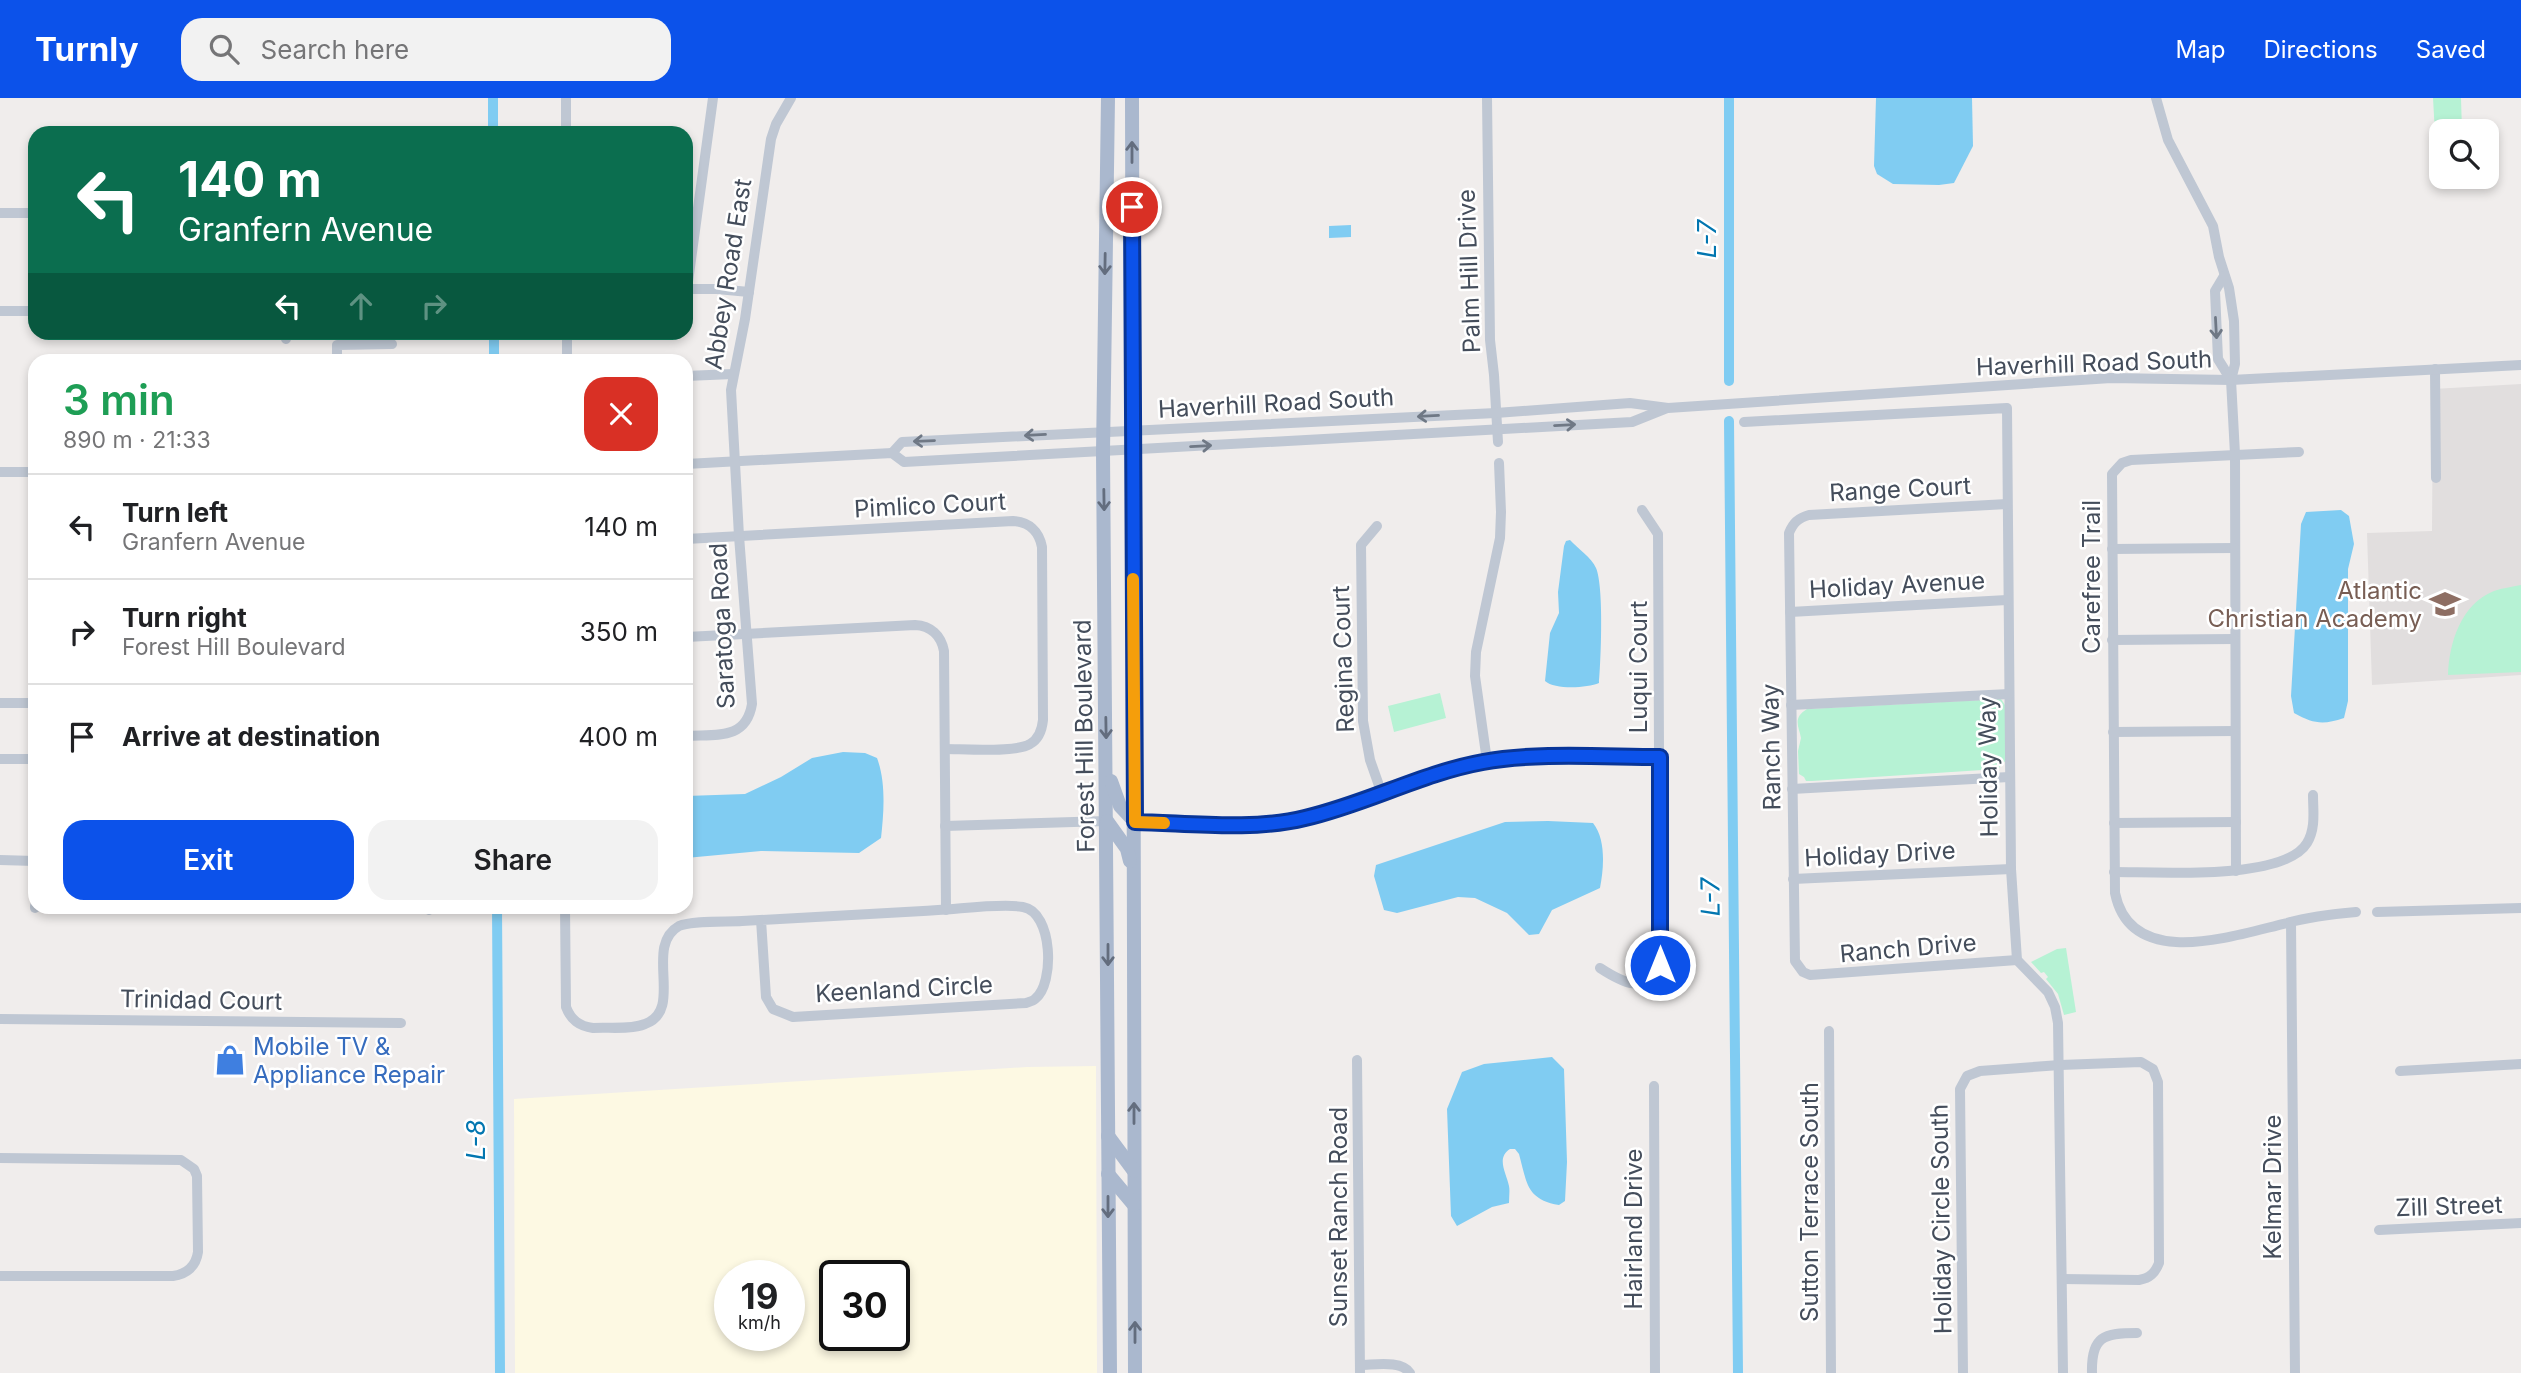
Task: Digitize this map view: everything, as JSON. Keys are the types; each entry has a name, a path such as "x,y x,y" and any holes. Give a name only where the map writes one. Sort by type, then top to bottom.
{"main road":[{"name":"Forest Hill Boulevard","path":"1108,98 1103,452 1112,1371"},
{"name":"Forest Hill Boulevard","path":"1132,98 1135,1373"},
{"path":"1107,762 1120,806 1135,822"},
{"path":"1107,821 1127,849 1134,879"},
{"path":"1108,1136 1134,1171"},
{"path":"1108,1174 1134,1205"}],"street":[{"path":"566,98 566,126"},
{"path":"693,245 713,98"},
{"name":"Abbey Road East","path":"735,462 731,390 733,374 749,292 771,139 791,98"},
{"name":"Palm Hill Drive","path":"1488,98 1490,340 1498,442"},
{"path":"2156,98 2168,140 2213,226 2229,288 2234,321 2235,365 2231,380 2235,454 2236,871"},
{"path":"0,213 28,214"},
{"path":"2224,276 2215,291 2218,359 2231,380"},
{"path":"693,289 749,292"},
{"path":"0,311 28,311"},
{"path":"337,354 337,345 392,344"},
{"name":"Haverhill Road South","path":"892,453 902,442 1496,413 1630,403 1668,408 2111,378 2231,380 2521,365"},
{"path":"2435,369 2435,478"},
{"path":"693,376 733,374"},
{"name":"Haverhill Road South","path":"693,464 892,453 904,461 1632,422 1668,408"},
{"name":"Holiday Way","path":"1744,422 2007,408 2009,777 2017,960"},
{"name":"Carefree Trail","path":"2299,452 2130,460 2122,463 2112,474 2115,893 2122,914 2137,930 2151,938 2196,942 2218,940 2291,922 2356,912"},
{"name":"Saratoga Road","path":"693,736 732,733 743,727 750,717 752,704 735,462"},
{"path":"1487,761 1475,676 1476,652 1500,538 1499,463"},
{"path":"0,472 28,472"},
{"name":"Range Court","path":"1796,521 1809,516 2007,504"},
{"name":"Luqui Court","path":"1600,968 1624,984 1639,983 1652,978 1660,965 1658,534 1642,510"},
{"name":"Pimlico Court","path":"693,539 1013,521 1033,528 1038,533 1042,547 1043,720 1040,734 1030,744 1016,748 945,749"},
{"name":"Ranch Way","path":"1796,521 1789,533 1793,879 1795,961 1803,972"},
{"name":"Regina Court","path":"1377,526 1361,545 1363,721 1370,760 1382,794"},
{"path":"2112,549 2234,548"},
{"name":"Holiday Avenue","path":"1790,611 2007,600"},
{"path":"565,914 566,1007 573,1020 593,1028 637,1026 656,1017 663,1004 665,944 672,932 684,924 946,910 944,651 940,637 929,628 915,625 693,637"},
{"path":"2112,640 2234,639"},
{"path":"1791,705 2008,694"},
{"path":"0,703 28,703"},
{"path":"2113,732 2235,731"},
{"path":"1135,822 1276,823 1326,813 1459,767 1487,761 1522,757 1660,757"},
{"path":"0,759 28,759"},
{"path":"1792,789 2009,777"},
{"path":"2114,872 2236,871 2285,861 2303,848 2313,828 2313,795"},
{"path":"945,826 1107,821"},
{"path":"2114,823 2236,822"},
{"path":"0,860 28,861"},
{"name":"Holiday Drive","path":"1793,879 2011,869"},
{"name":"Keenland Circle","path":"761,920 766,997 774,1009 793,1017 1026,1003 1036,999 1047,979 1046,931 1035,912 1021,906 946,910"},
{"path":"2377,912 2521,908"},
{"name":"Kelmar Drive","path":"2291,922 2295,1373"},
{"path":"2017,960 2043,986 2055,1007 2058,1023 2063,1373"},
{"name":"Ranch Drive","path":"1803,972 1817,976 2017,960"},
{"name":"Trinidad Court","path":"0,1018 401,1023"},
{"name":"Sutton Terrace South","path":"1829,1031 1831,1373"},
{"name":"Sunset Ranch Road","path":"1357,1060 1360,1369"},
{"name":"Holiday Circle South","path":"1963,1373 1960,1089 1967,1076 1973,1073 2060,1065 2141,1062 2153,1069 2158,1082 2157,1270 2146,1279 2139,1280 2062,1279"},
{"path":"2400,1071 2521,1064"},
{"name":"Hairland Drive","path":"1654,1086 1655,1373"},
{"path":"0,1158 174,1158 194,1169 198,1184 198,1252 197,1259 188,1271 173,1276 0,1276"},
{"name":"Zill Street","path":"2379,1230 2521,1223"},
{"path":"2092,1373 2092,1352 2101,1339 2115,1333 2137,1333"},
{"path":"1360,1369 1399,1365 1410,1373"}],"shaded area":[{"name":"Atlantic Christian Academy","path":"2521,384 2521,675 2372,685 2367,533 2432,531 2433,389"},
{"path":"1096,1066 1097,1373 515,1373 514,1099 1027,1067"}],"green space":[{"path":"2433,98 2461,98 2462,119 2434,119"},
{"path":"2521,585 2521,672 2448,675 2454,638 2473,605 2494,591"},
{"path":"1440,693 1446,718 1394,732 1388,706"},
{"path":"2001,699 2005,705 2006,760 1998,769 1812,781 1806,781 1799,774 1798,751 1801,738 1798,719 1807,709"},
{"path":"2066,948 2076,1012 2064,1015 2058,994 2046,979 2048,977 2031,962 2057,949"}],"water":[{"path":"1876,98 1972,98 1973,146 1954,183 1893,184 1877,174 1874,166"},
{"path":"1351,225 1351,237 1329,238 1329,226"},
{"path":"2341,510 2349,516 2354,544 2348,569 2348,701 2344,718 2319,722 2294,713 2291,696 2301,524 2306,512"},
{"path":"1570,540 1596,568 1599,577 1601,624 1599,683 1571,687 1556,686 1545,681 1550,633 1559,613 1558,592 1564,546 1566,541"},
{"path":"843,752 865,753 877,758 883,787 881,838 859,853 761,851 693,857 693,796 745,794 812,758"},
{"path":"1505,822 1593,823 1602,845 1602,872 1600,888 1552,910 1539,934 1529,935 1507,913 1475,898 1458,897 1397,913 1384,910 1374,876 1376,865"},
{"path":"1552,1057 1564,1069 1567,1162 1565,1201 1559,1205 1540,1199 1534,1194 1526,1181 1519,1154 1515,1149 1510,1149 1503,1161 1509,1188 1509,1203 1492,1207 1457,1226 1451,1216 1447,1109 1462,1072 1484,1064"}],"waterway":[{"name":"L-8","path":"493,98 493,126"},
{"name":"L-7","path":"1729,98 1729,381"},
{"name":"L-8","path":"494,340 494,354"},
{"name":"L-7","path":"1729,421 1738,1373"},
{"name":"L-8","path":"497,914 500,1373"}],"slow traffic":[{"path":"1133,579 1135,822 1164,823"}],"place":[{"name":"Atlantic Christian Academy","path":"2445,604"},
{"name":"Mobile TV & Appliance Repair","path":"230,1060"}],"route":[{"path":"1132,207 1135,822 1276,823 1326,813 1459,767 1504,758 1660,757 1660,965"}]}
